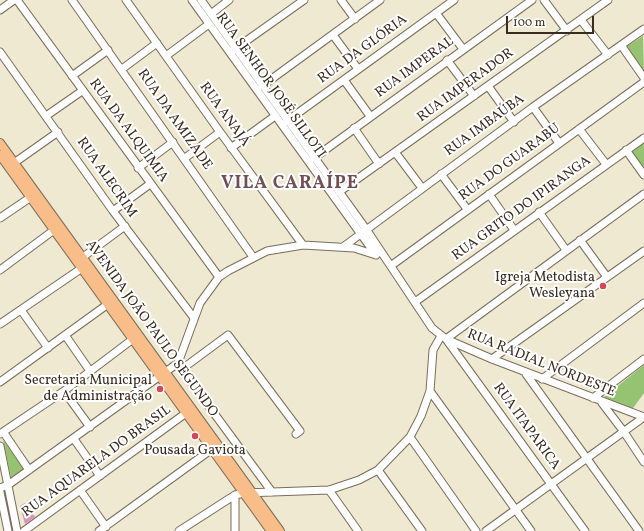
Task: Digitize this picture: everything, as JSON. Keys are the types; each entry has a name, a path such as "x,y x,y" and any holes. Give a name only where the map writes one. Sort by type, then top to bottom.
{"main road":[{"name":"AVENIDA JOÃO PAULO SEGUNDO","path":"0,143 8,162 54,230 133,339 163,374 186,413 271,531"},
{"name":"AVENIDA JOÃO PAULO SEGUNDO","path":"0,155 8,162 83,257 163,374 280,531"}],"street":[{"path":"0,10 15,0"},
{"name":"RUA DA ALQUIMIA","path":"15,0 219,277"},
{"name":"RUA DA AMIZADE","path":"72,0 185,158 253,257"},
{"name":"RUA ANAJÁ","path":"126,0 231,148 303,245"},
{"name":"RUA SENHOR JOSÉ SILLOTI","path":"192,0 209,24 262,86 339,192 376,255"},
{"name":"RUA SENHOR JOSÉ SILLOTI","path":"201,0 211,14 232,51 275,116 363,231 389,262 432,328"},
{"path":"211,14 229,0"},
{"path":"232,51 304,0"},
{"path":"341,0 355,19"},
{"path":"262,86 380,0"},
{"name":"RUA IMPERAL","path":"314,158 447,60 532,0"},
{"path":"544,0 566,31"},
{"name":"RUA IMPERADOR","path":"339,192 608,0"},
{"name":"RUA DA GLÓRIA","path":"287,121 452,1"},
{"path":"436,13 463,49"},
{"path":"581,20 608,55"},
{"path":"166,56 209,24"},
{"name":"RUA IMBAÚBA","path":"343,247 533,107 644,29"},
{"path":"333,35 358,69"},
{"path":"122,69 157,44"},
{"path":"621,45 644,78"},
{"path":"72,76 108,50"},
{"name":"RUA ALECRIM","path":"0,52 113,211 194,318"},
{"path":"447,60 474,96"},
{"path":"344,80 370,116"},
{"name":"RUA DO GUARABU","path":"389,262 467,210 644,82"},
{"path":"488,86 514,122"},
{"path":"46,116 82,91"},
{"path":"533,107 559,143"},
{"path":"231,148 275,116"},
{"path":"354,128 379,164"},
{"path":"579,129 606,164"},
{"path":"8,162 58,132"},
{"path":"185,158 220,132"},
{"name":"RUA GRITO DO IPIRANGA","path":"415,302 644,138"},
{"path":"138,168 173,142"},
{"path":"626,150 644,174"},
{"path":"395,152 422,188"},
{"path":"441,174 467,210"},
{"path":"113,211 150,184"},
{"path":"489,194 514,230"},
{"path":"179,531 235,495 244,493 329,490 359,480 378,470 410,437 421,416 430,392 433,350 443,338 644,194"},
{"path":"0,218 31,197"},
{"path":"539,212 566,250"},
{"path":"83,257 125,226"},
{"path":"0,270 54,230"},
{"path":"580,240 607,277"},
{"path":"180,366 194,318 206,293 219,277 253,257 267,251 303,245 343,247 366,251 389,262"},
{"path":"492,359 644,251"},
{"path":"0,324 82,268"},
{"path":"542,380 644,303"},
{"path":"0,382 108,304"},
{"path":"21,310 48,348"},
{"name":"RUA RADIAL NORDESTE","path":"432,328 443,338 525,373 644,417"},
{"path":"65,335 90,370"},
{"path":"0,488 8,485 74,439 163,374 180,366 228,335 250,369 300,431 296,434"},
{"name":"RUA ITAPARICA","path":"443,338 585,531"},
{"path":"29,470 2,434 64,391 133,339"},
{"path":"592,398 644,359"},
{"path":"180,366 272,492"},
{"path":"525,373 639,531"},
{"path":"64,391 90,427"},
{"path":"430,392 531,531"},
{"path":"602,402 644,462"},
{"name":"RUA AQUARELA DO BRASIL","path":"24,531 186,413"},
{"path":"486,531 516,511 644,417"},
{"path":"410,437 476,531"},
{"path":"74,439 100,476"},
{"path":"0,446 17,531"},
{"path":"80,490 102,529 212,449"},
{"path":"378,470 422,531"},
{"path":"329,490 358,531"},
{"path":"0,492 8,531"},
{"path":"235,495 236,531"}],"green space":[{"path":"643,36 644,73 626,47"},
{"path":"644,141 644,171 630,151"},
{"path":"644,365 644,393 631,411 604,397"},
{"path":"3,440 24,469 11,477"}],"building":[{"path":"25,503 35,517 25,524 20,506"}],"place":[{"name":"Igreja Metodista Wesleyana","path":"603,286"},
{"name":"Secretaria Municipal de Administração","path":"160,389"},
{"name":"Pousada Gaviota","path":"195,436"}],"district":[{"name":"VILA CARAÍPE","path":"290,185"}]}
